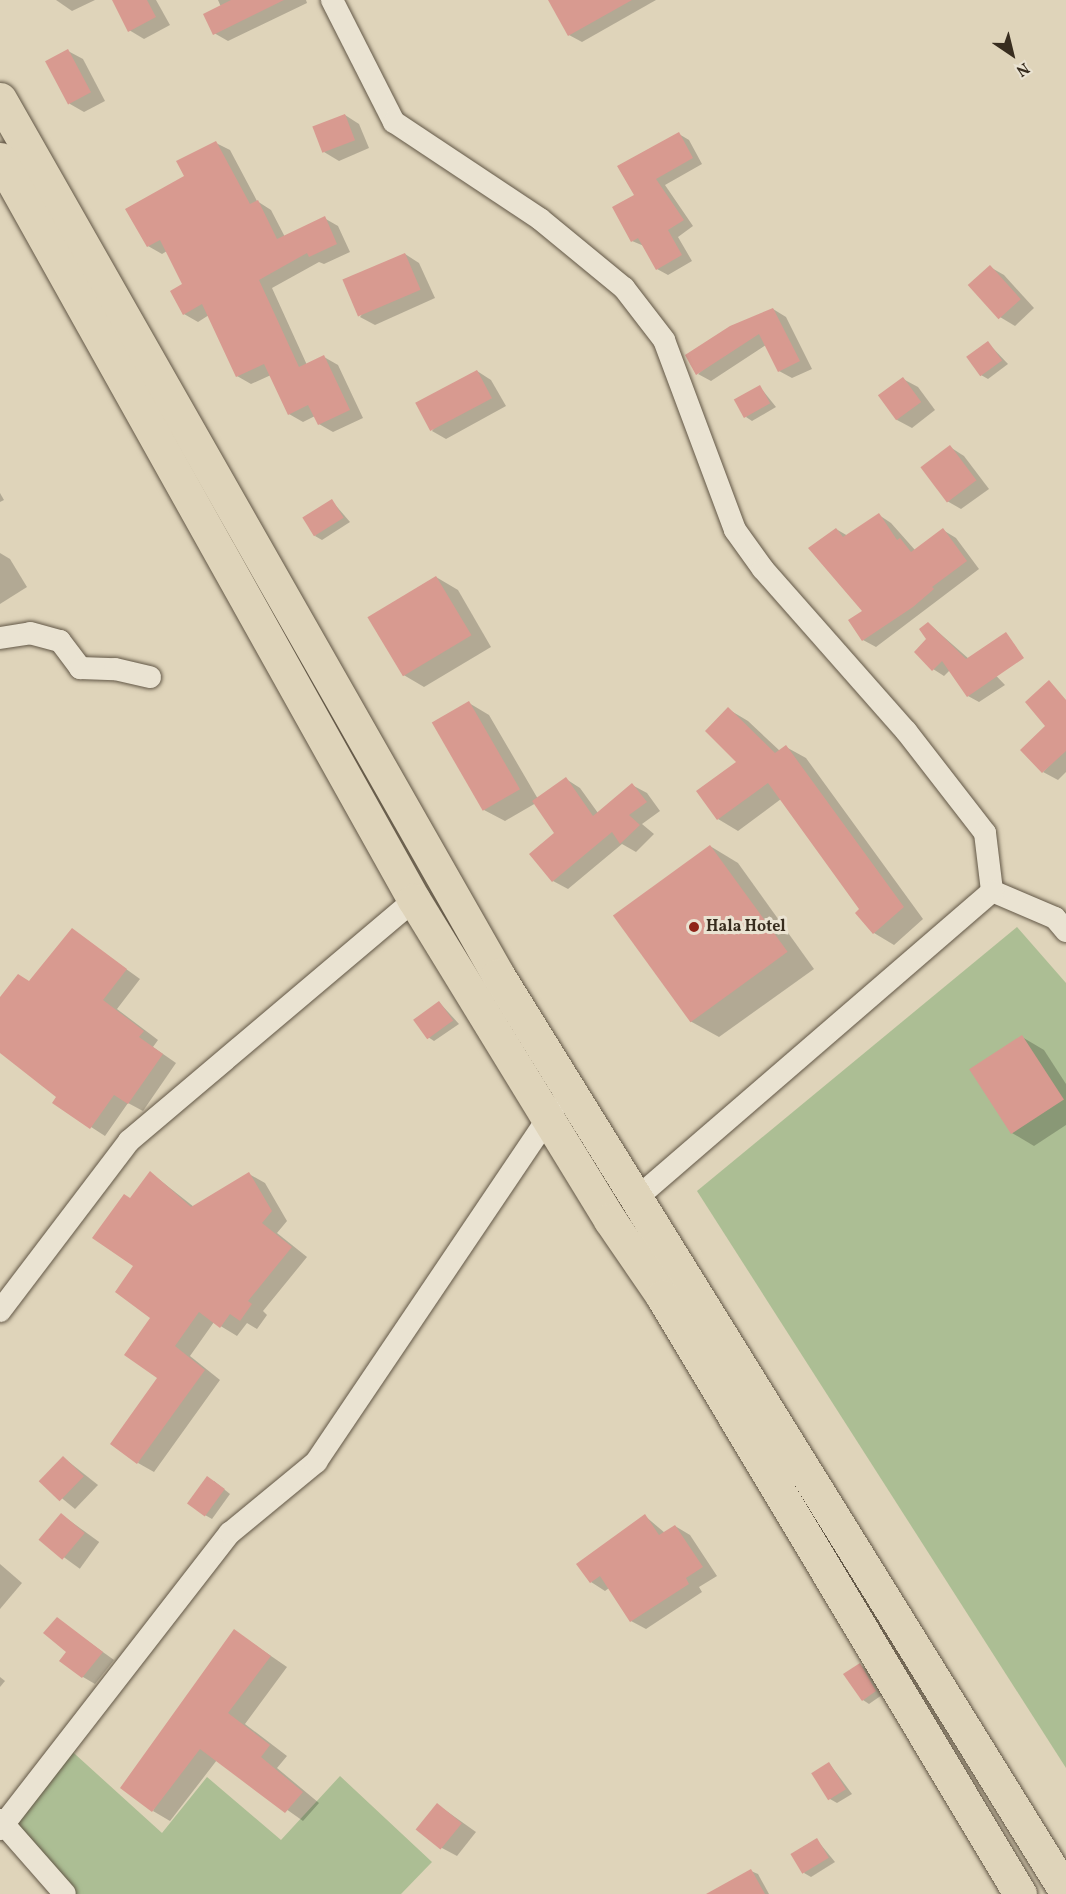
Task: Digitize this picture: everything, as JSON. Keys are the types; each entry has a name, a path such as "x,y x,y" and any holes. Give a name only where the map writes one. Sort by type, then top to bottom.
{"main road":[{"path":"0,99 278,592 498,975 638,1197 1066,1892"},
{"path":"0,159 414,900 548,1120 662,1296 1020,1894"},
{"path":"766,1472 795,1452"}],"street":[{"path":"332,0 394,122 548,226 624,288 664,340 735,530 763,569 906,731 985,834 992,891"},
{"path":"0,638 30,633 60,640 80,668 115,669 150,677"},
{"path":"992,891 1055,918 1066,931"},
{"path":"638,1197 992,891"},
{"path":"0,1311 129,1141 414,900"},
{"path":"65,1894 1,1824 230,1533 316,1462 548,1120 568,1086"}],"green space":[{"path":"1017,927 1066,983 1066,1768 697,1191"},
{"path":"65,1745 162,1833 207,1777 281,1840 340,1776 432,1862 401,1894 65,1894 4,1824"}],"building":[{"path":"112,0 147,0 156,17 128,32"},
{"path":"231,0 284,0 213,35 203,14"},
{"path":"548,0 632,0 568,36"},
{"path":"68,49 91,92 68,104 45,61"},
{"path":"345,114 355,140 322,153 312,127"},
{"path":"679,132 693,158 656,179 684,220 668,230 682,255 656,270 638,238 631,242 612,207 634,195 617,166"},
{"path":"216,141 250,204 258,200 277,239 325,216 337,244 309,257 307,253 259,280 299,367 324,355 350,410 318,425 308,405 288,415 264,364 236,377 202,304 183,315 170,291 182,284 160,240 147,247 125,209 184,176 176,161"},
{"path":"405,253 421,290 358,316 342,280"},
{"path":"990,265 1021,299 998,319 968,285"},
{"path":"773,308 800,361 778,372 759,334 696,375 685,355 730,326"},
{"path":"988,341 1002,360 980,376 966,357"},
{"path":"477,370 492,398 430,431 415,403"},
{"path":"903,377 921,402 896,420 878,395"},
{"path":"760,385 770,403 744,418 734,400"},
{"path":"950,445 976,480 947,502 920,467"},
{"path":"332,499 344,518 314,536 302,518"},
{"path":"879,513 897,540 900,538 911,552 943,528 967,561 932,587 934,589 913,607 862,641 848,620 862,611 808,548 836,528 843,537"},
{"path":"436,576 472,635 403,676 367,617"},
{"path":"928,622 966,659 1006,632 1024,658 967,697 942,661 932,671 914,652 926,639 919,629"},
{"path":"1049,680 1066,700 1066,751 1042,773 1020,750 1045,726 1025,702"},
{"path":"469,701 520,789 483,811 432,722"},
{"path":"728,707 775,753 786,745 904,907 873,934 855,913 859,909 768,783 717,820 696,791 736,762 705,731"},
{"path":"566,777 593,816 632,783 647,802 629,815 640,825 620,844 612,832 552,882 529,854 554,833 532,801"},
{"path":"710,845 788,952 691,1022 613,916"},
{"path":"72,928 127,969 103,1000 144,1031 139,1037 163,1054 128,1104 114,1095 90,1129 52,1103 56,1097 0,1053 0,997 18,974 29,981"},
{"path":"439,1001 453,1020 427,1039 413,1020"},
{"path":"1022,1035 1064,1100 1011,1134 969,1069"},
{"path":"150,1171 191,1207 249,1172 272,1211 262,1223 292,1247 248,1301 252,1304 240,1321 230,1314 220,1328 199,1312 175,1346 205,1370 137,1464 110,1444 157,1378 124,1355 150,1318 115,1292 133,1266 92,1238 124,1194 130,1198"},
{"path":"63,1456 84,1476 60,1501 39,1481"},
{"path":"207,1476 225,1489 205,1516 187,1504"},
{"path":"61,1513 85,1533 62,1560 39,1540"},
{"path":"645,1514 659,1535 675,1525 703,1567 686,1578 689,1584 630,1622 600,1576 590,1583 576,1564"},
{"path":"57,1617 103,1652 82,1678 59,1661 66,1652 43,1633"},
{"path":"234,1629 271,1656 228,1713 270,1745 261,1757 303,1792 285,1813 200,1749 152,1812 120,1788"},
{"path":"860,1663 876,1691 862,1701 843,1674"},
{"path":"829,1762 846,1789 828,1800 811,1773"},
{"path":"437,1803 462,1823 440,1850 416,1829"},
{"path":"817,1838 829,1858 802,1874 790,1854"},
{"path":"751,1869 765,1894 706,1894"}],"place":[{"name":"Hala Hotel","path":"694,927"}]}
